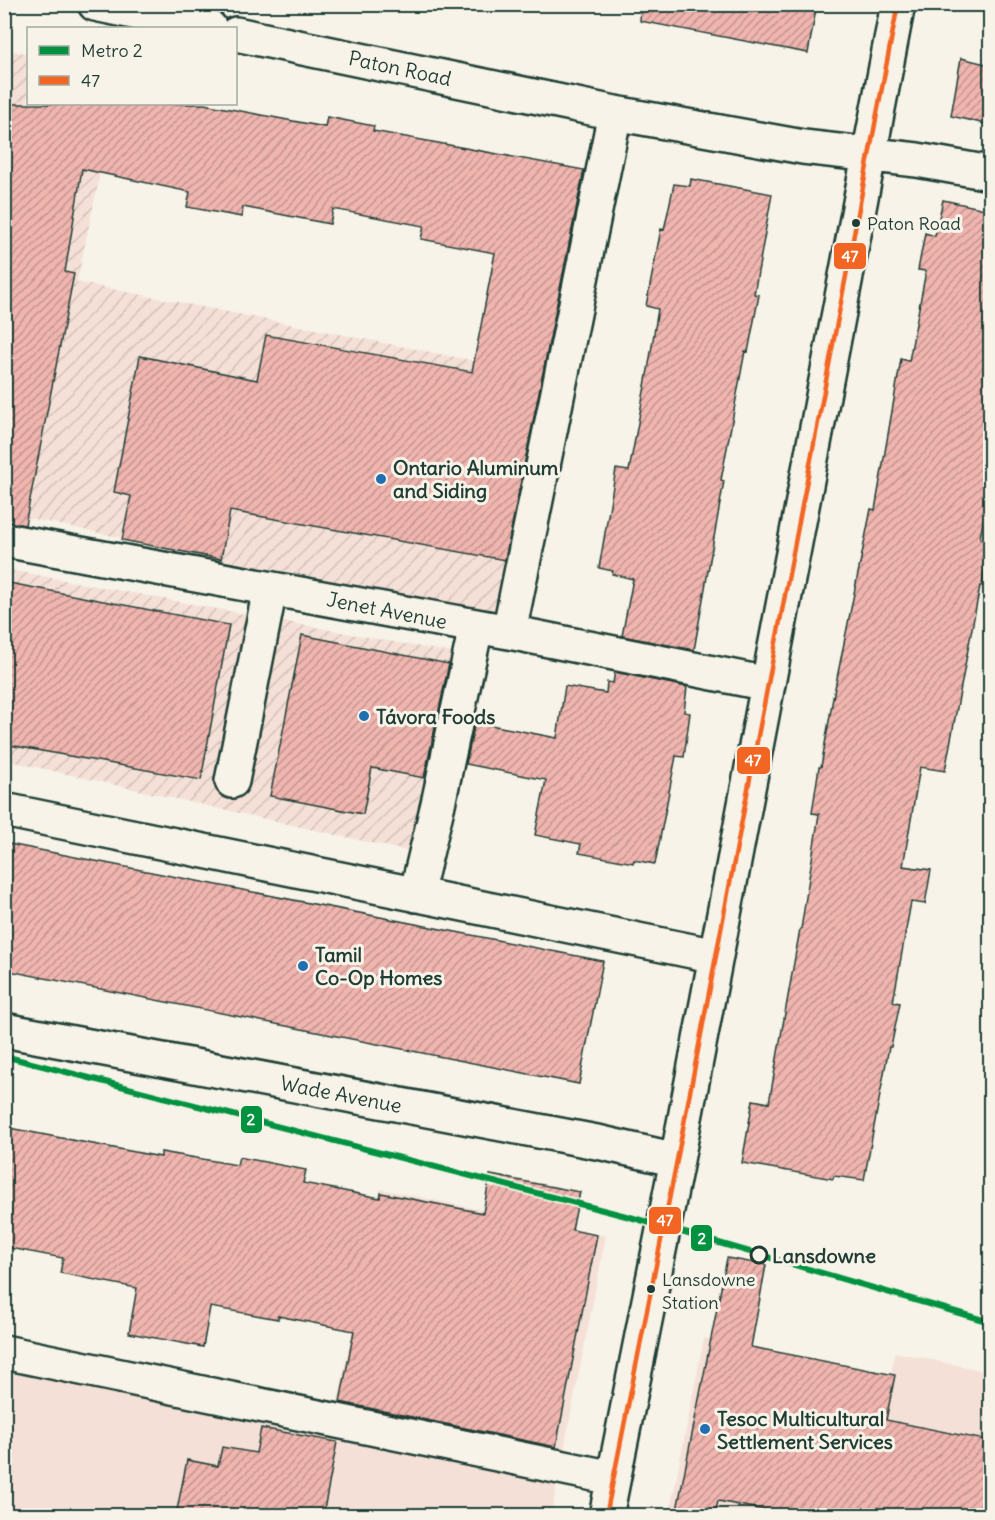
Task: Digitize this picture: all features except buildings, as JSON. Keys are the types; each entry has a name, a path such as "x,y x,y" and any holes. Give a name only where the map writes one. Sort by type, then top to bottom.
{"street":[{"path":"606,1515 716,956 898,4"},
{"path":"95,5 205,27"},
{"name":"Paton Road","path":"237,34 615,113 803,147 990,173"},
{"path":"508,632 615,113"},
{"name":"Jenet Avenue","path":"4,540 508,632 768,684"},
{"path":"232,781 270,588"},
{"path":"416,895 476,627"},
{"path":"4,810 716,956"},
{"name":"Wade Avenue","path":"4,1030 602,1143 676,1160"},
{"path":"4,1352 613,1478"}],"shaded area":[{"path":"5,49 27,54 27,105 115,105 77,282 551,376 505,613 239,563 5,513"},
{"path":"5,569 485,659 442,859 5,760"},
{"path":"381,1189 606,1236 551,1515 5,1515 4,1344 336,1410"},
{"path":"704,1338 891,1374 895,1352 990,1372 990,1515 669,1516"}],"metro line":[{"name":"2","path":"4,1056 630,1217 990,1322"}],"transit line":[{"name":"47","path":"606,1516 677,1160 898,4"}],"place":[{"name":"Paton Road","path":"856,223"},
{"name":"Ontario Aluminum and Siding","path":"381,479"},
{"name":"Távora Foods","path":"364,716"},
{"name":"Tamil Co-Op Homes","path":"303,966"},
{"name":"Lansdowne","path":"759,1255"},
{"name":"Lansdowne Station","path":"651,1289"},
{"name":"Tesoc Multicultural Settlement Services","path":"705,1429"}]}
